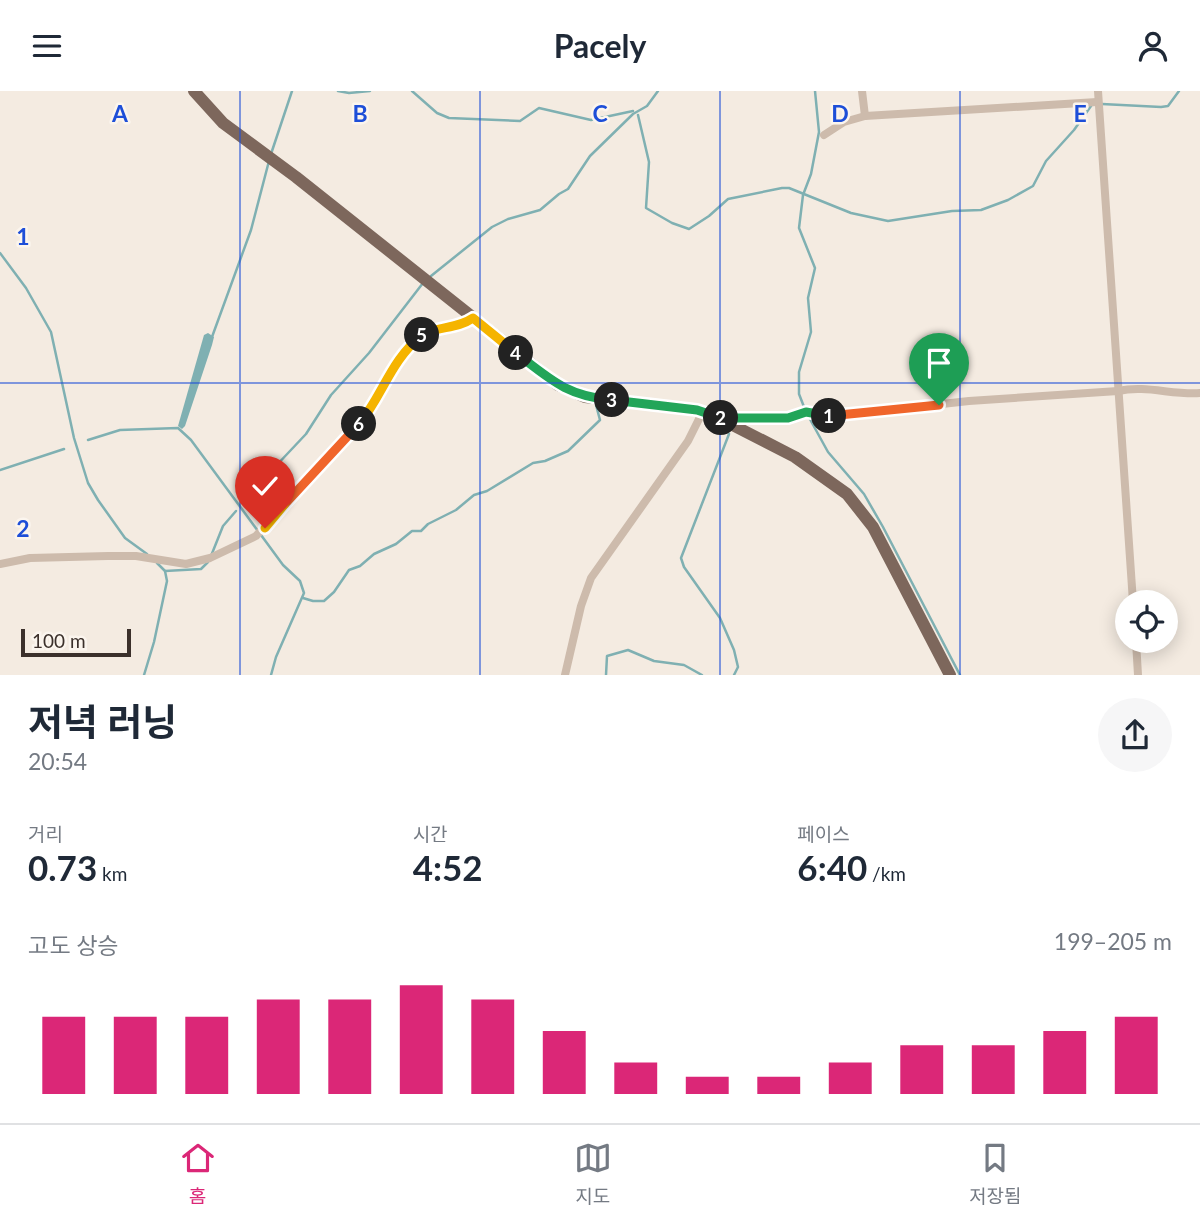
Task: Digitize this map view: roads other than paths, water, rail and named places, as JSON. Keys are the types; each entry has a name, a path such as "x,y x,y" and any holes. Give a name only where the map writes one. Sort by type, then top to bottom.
{"main road":[{"path":"194,91 223,123 296,177 558,385 577,395 702,411 795,457 847,493 873,527 950,675"}],"street":[{"path":"862,91 865,116"},
{"path":"1098,91 1132,590"},
{"path":"824,135 844,122 865,116 1097,102"},
{"path":"0,564 30,558 108,556 135,556 186,564 210,558 256,536 368,413 394,366 414,342 436,328 453,327 473,318"},
{"path":"720,418 788,418 806,412 827,416 969,401 1145,388 1181,394 1200,393"},
{"path":"565,675 581,606 592,578 688,440 702,411"},
{"path":"1137,653 1138,675"}],"water":[{"path":"208,333 214,337 212,345 182,429 178,426 204,335"}],"waterway":[{"path":"271,154 292,91"},
{"path":"338,91 370,91"},
{"path":"412,91 437,113 449,118 520,121 539,108 591,120 633,111"},
{"path":"431,276 492,227 508,219 540,210 568,189 590,156 633,114 647,106 658,91"},
{"path":"815,91 819,132 811,174 803,195 799,228 815,268 808,298 811,332 799,372 799,394 828,452 864,494 883,527 960,675"},
{"path":"1102,104 1168,106 1179,91"},
{"path":"638,115 649,162 646,208 689,229 728,199 782,188 789,188 851,213 888,221 952,211 981,210 1008,200 1033,186 1046,161 1091,106"},
{"path":"212,337 251,230 269,161"},
{"path":"0,253 26,288 51,332 74,438 88,483 125,538 147,554"},
{"path":"248,501 306,434 331,395 369,353 423,283"},
{"path":"303,598 324,601 334,592 349,570 360,566 374,554 396,544 412,531 421,531 428,524 456,510 474,495 487,491 533,463 568,451 600,420 596,405"},
{"path":"88,440 120,430 178,428 191,440 258,531"},
{"path":"729,434 681,558 684,567 720,618 734,650 738,667 734,675"},
{"path":"0,470 64,449"},
{"path":"211,556 223,526 236,511"},
{"path":"261,535 283,565 300,581 304,593 271,675"},
{"path":"165,571 201,569 208,562"},
{"path":"144,675 167,581 165,571 157,563"},
{"path":"606,675 607,656 628,650 654,661 684,665 702,675"}]}
